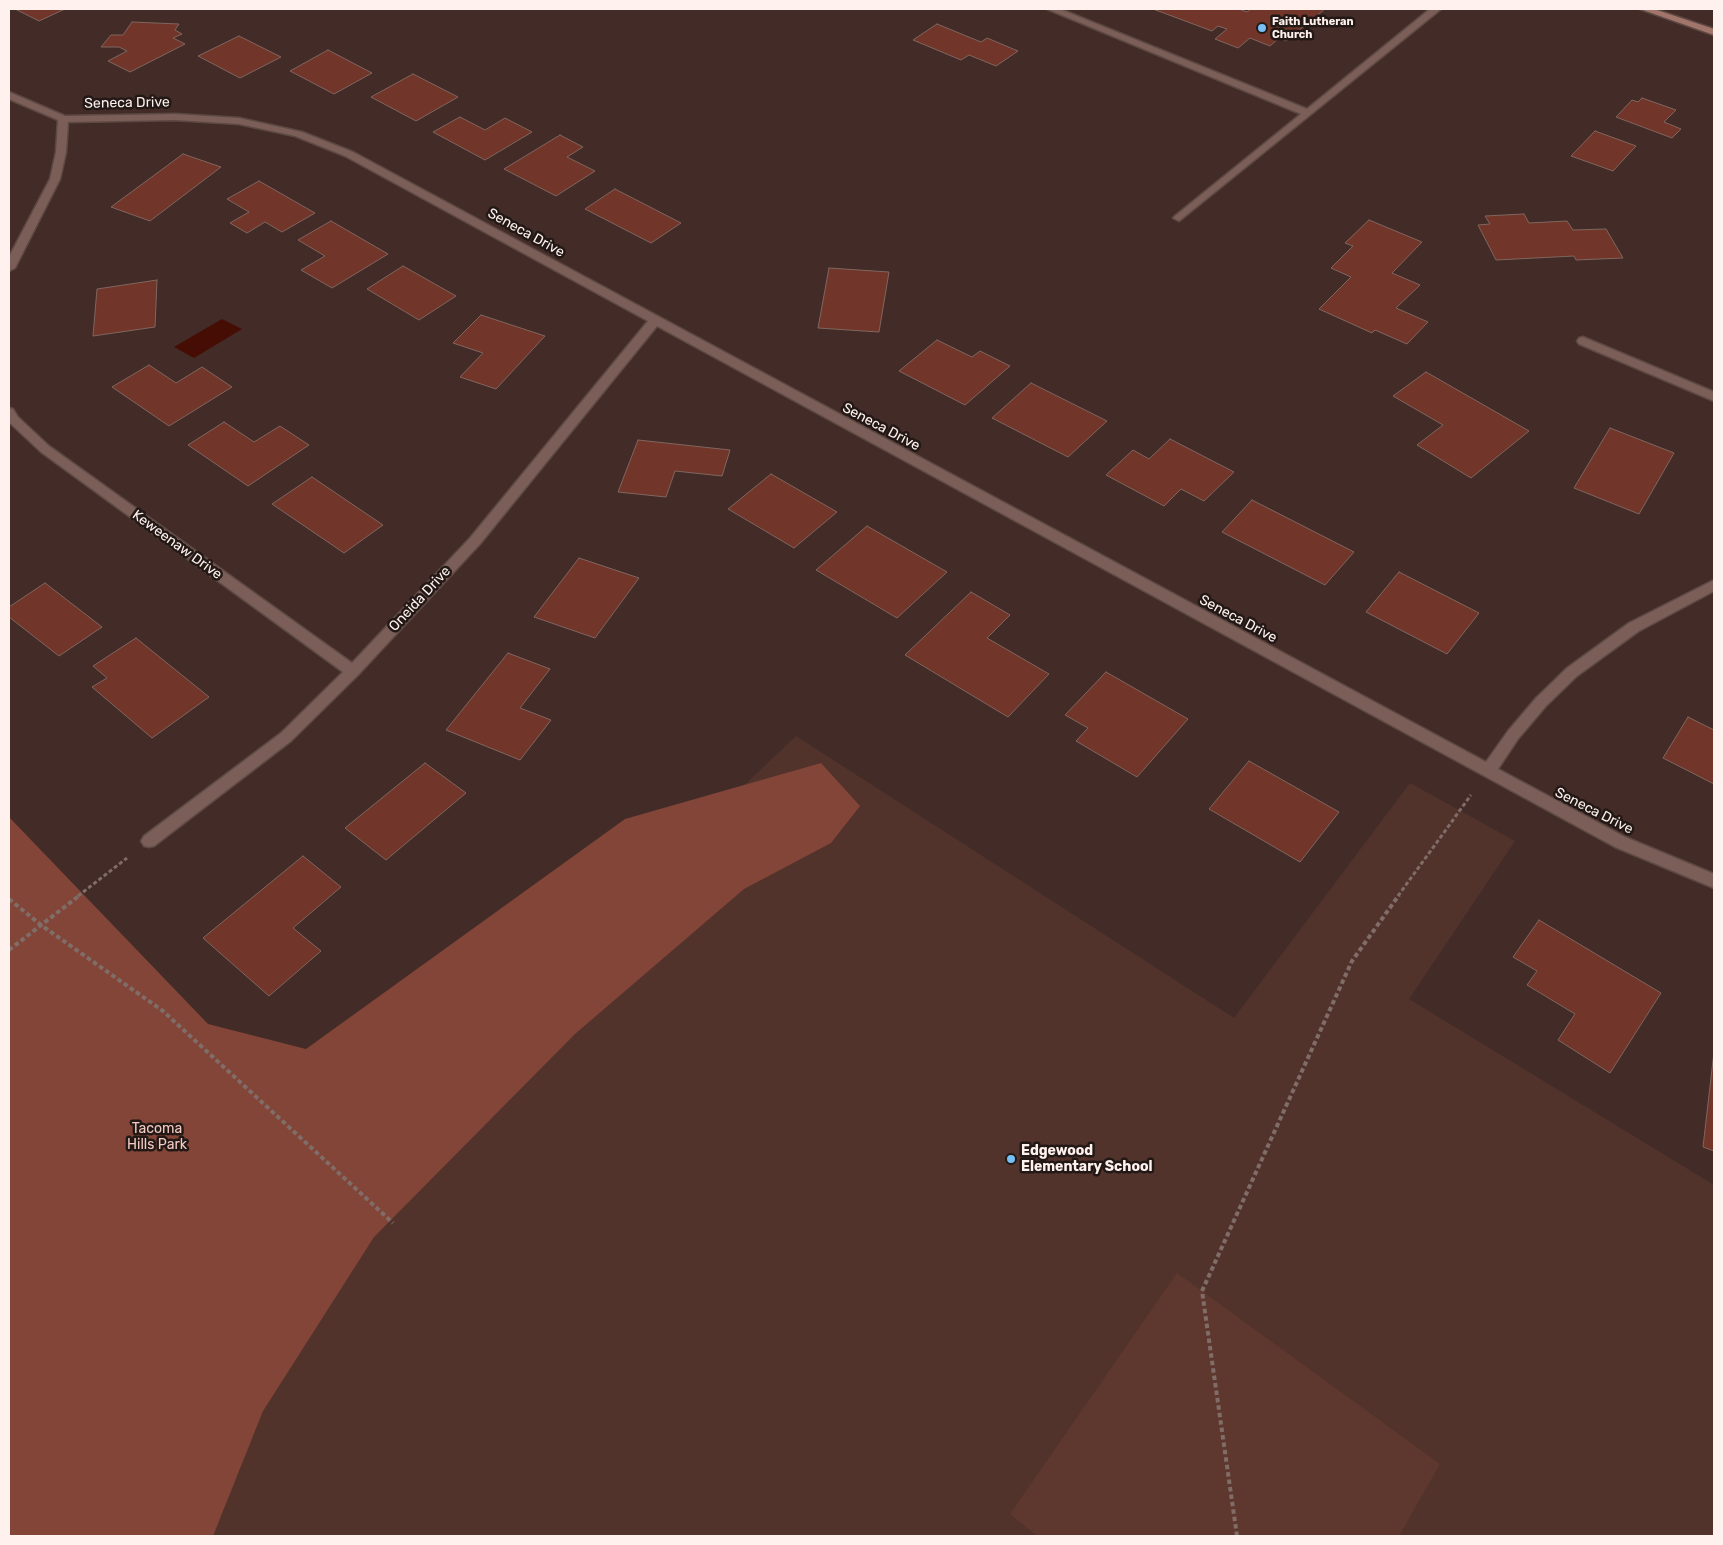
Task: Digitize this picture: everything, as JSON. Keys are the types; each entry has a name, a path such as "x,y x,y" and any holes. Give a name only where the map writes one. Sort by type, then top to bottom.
{"street":[{"path":"1052,9 1308,113"},
{"path":"1179,218 1436,9"},
{"path":"1645,9 1714,32"},
{"name":"Seneca Drive","path":"9,95 62,120 208,118 269,126 324,143 349,154 1488,772 1620,842 1714,880"},
{"path":"9,268 55,179 61,152 62,120"},
{"name":"Oneida Drive","path":"149,841 286,737 353,671 474,541 654,321"},
{"path":"1583,341 1714,396"},
{"name":"Keweenaw Drive","path":"9,412 14,420 45,449 353,671"},
{"path":"1488,772 1513,735 1541,702 1572,672 1634,627 1714,585"}],"path":[{"path":"1237,1536 1202,1291 1352,961 1488,772"},
{"path":"9,950 149,841"},
{"path":"9,899 41,925 163,1011 393,1223"}],"shaded area":[{"path":"222,319 242,329 194,358 174,347"},
{"name":"Edgewood Elementary School","path":"796,736 1234,1018 1410,783 1515,841 1409,999 1714,1185 1714,1536 9,1536 9,1484"},
{"path":"1177,1273 1440,1464 1399,1536 1037,1536 1010,1514"}],"green space":[{"name":"Tacoma Hills Park","path":"821,763 860,806 831,843 744,889 575,1034 374,1237 263,1411 213,1536 9,1536 9,817 208,1024 306,1049 625,819"}],"building":[{"path":"15,9 65,9 39,21"},
{"name":"Faith Lutheran Church","path":"1153,9 1239,9 1247,12 1251,9 1325,9 1286,41 1279,38 1270,46 1250,38 1238,48 1215,39 1227,29 1218,26 1212,31"},
{"path":"132,22 179,24 175,30 182,34 173,38 185,44 130,72 108,61 127,51 119,47 101,47 111,35 123,35"},
{"path":"937,24 981,42 987,38 1018,51 996,66 969,55 961,60 913,40"},
{"path":"239,36 281,57 240,78 198,56"},
{"path":"328,50 372,73 334,94 290,71"},
{"path":"413,74 458,97 416,121 371,97"},
{"path":"1642,98 1676,110 1664,122 1681,129 1672,138 1616,117 1632,100 1638,102"},
{"path":"460,117 485,130 505,118 532,132 485,160 433,132"},
{"path":"1595,131 1636,146 1613,171 1571,156"},
{"path":"560,135 583,147 567,157 595,171 556,196 504,169"},
{"path":"183,154 221,167 150,221 111,207"},
{"path":"259,181 315,213 282,232 265,222 247,233 230,223 249,212 227,199"},
{"path":"615,189 681,223 651,243 585,209"},
{"path":"1524,214 1529,223 1567,221 1573,230 1606,229 1623,258 1576,260 1574,256 1496,260 1478,225 1490,224 1485,216"},
{"path":"1369,220 1422,242 1392,273 1420,285 1396,308 1428,322 1407,344 1375,330 1372,333 1319,309 1351,277 1331,268 1353,246 1345,243"},
{"path":"331,221 388,254 332,288 301,270 325,256 298,240"},
{"path":"403,266 456,296 419,320 367,289"},
{"path":"829,268 889,272 879,332 818,328"},
{"path":"157,280 155,327 93,336 97,289"},
{"path":"481,315 545,336 496,389 460,377 483,353 453,343"},
{"path":"937,340 972,357 980,351 1010,366 965,405 899,371"},
{"path":"149,365 176,383 202,367 232,387 169,426 112,387"},
{"path":"1426,372 1529,431 1471,478 1417,445 1443,425 1393,396"},
{"path":"1031,383 1107,421 1068,457 992,418"},
{"path":"224,422 254,442 280,426 309,445 248,486 188,445"},
{"path":"1610,428 1674,453 1639,514 1574,488"},
{"path":"1170,439 1234,472 1204,501 1181,489 1164,506 1106,475 1133,450 1149,459"},
{"path":"638,440 730,450 722,476 675,471 666,497 618,492"},
{"path":"771,474 837,512 794,548 728,509"},
{"path":"312,477 383,525 344,553 272,504"},
{"path":"1252,500 1354,552 1325,585 1222,532"},
{"path":"867,526 947,572 897,618 816,570"},
{"path":"579,558 639,578 595,638 534,617"},
{"path":"1399,572 1479,613 1447,654 1366,612"},
{"path":"45,583 102,627 59,656 9,617 9,607"},
{"path":"971,592 1010,615 987,638 1049,674 1008,717 905,655"},
{"path":"136,638 209,697 152,738 92,687 107,678 93,666"},
{"path":"508,653 550,669 520,708 551,720 520,760 446,730"},
{"path":"1106,672 1188,719 1137,777 1076,741 1088,728 1065,715"},
{"path":"1688,717 1714,730 1714,784 1663,758"},
{"path":"1249,761 1339,812 1300,862 1209,809"},
{"path":"425,763 466,793 386,860 345,828"},
{"path":"303,856 341,887 293,928 321,951 269,996 203,938"},
{"path":"1539,920 1661,993 1610,1073 1558,1040 1575,1014 1527,985 1537,971 1513,957"},
{"path":"1714,1052 1714,1151 1703,1147"}],"place":[{"name":"Faith Lutheran Church","path":"1262,28"},
{"name":"Edgewood Elementary School","path":"1011,1159"}]}
